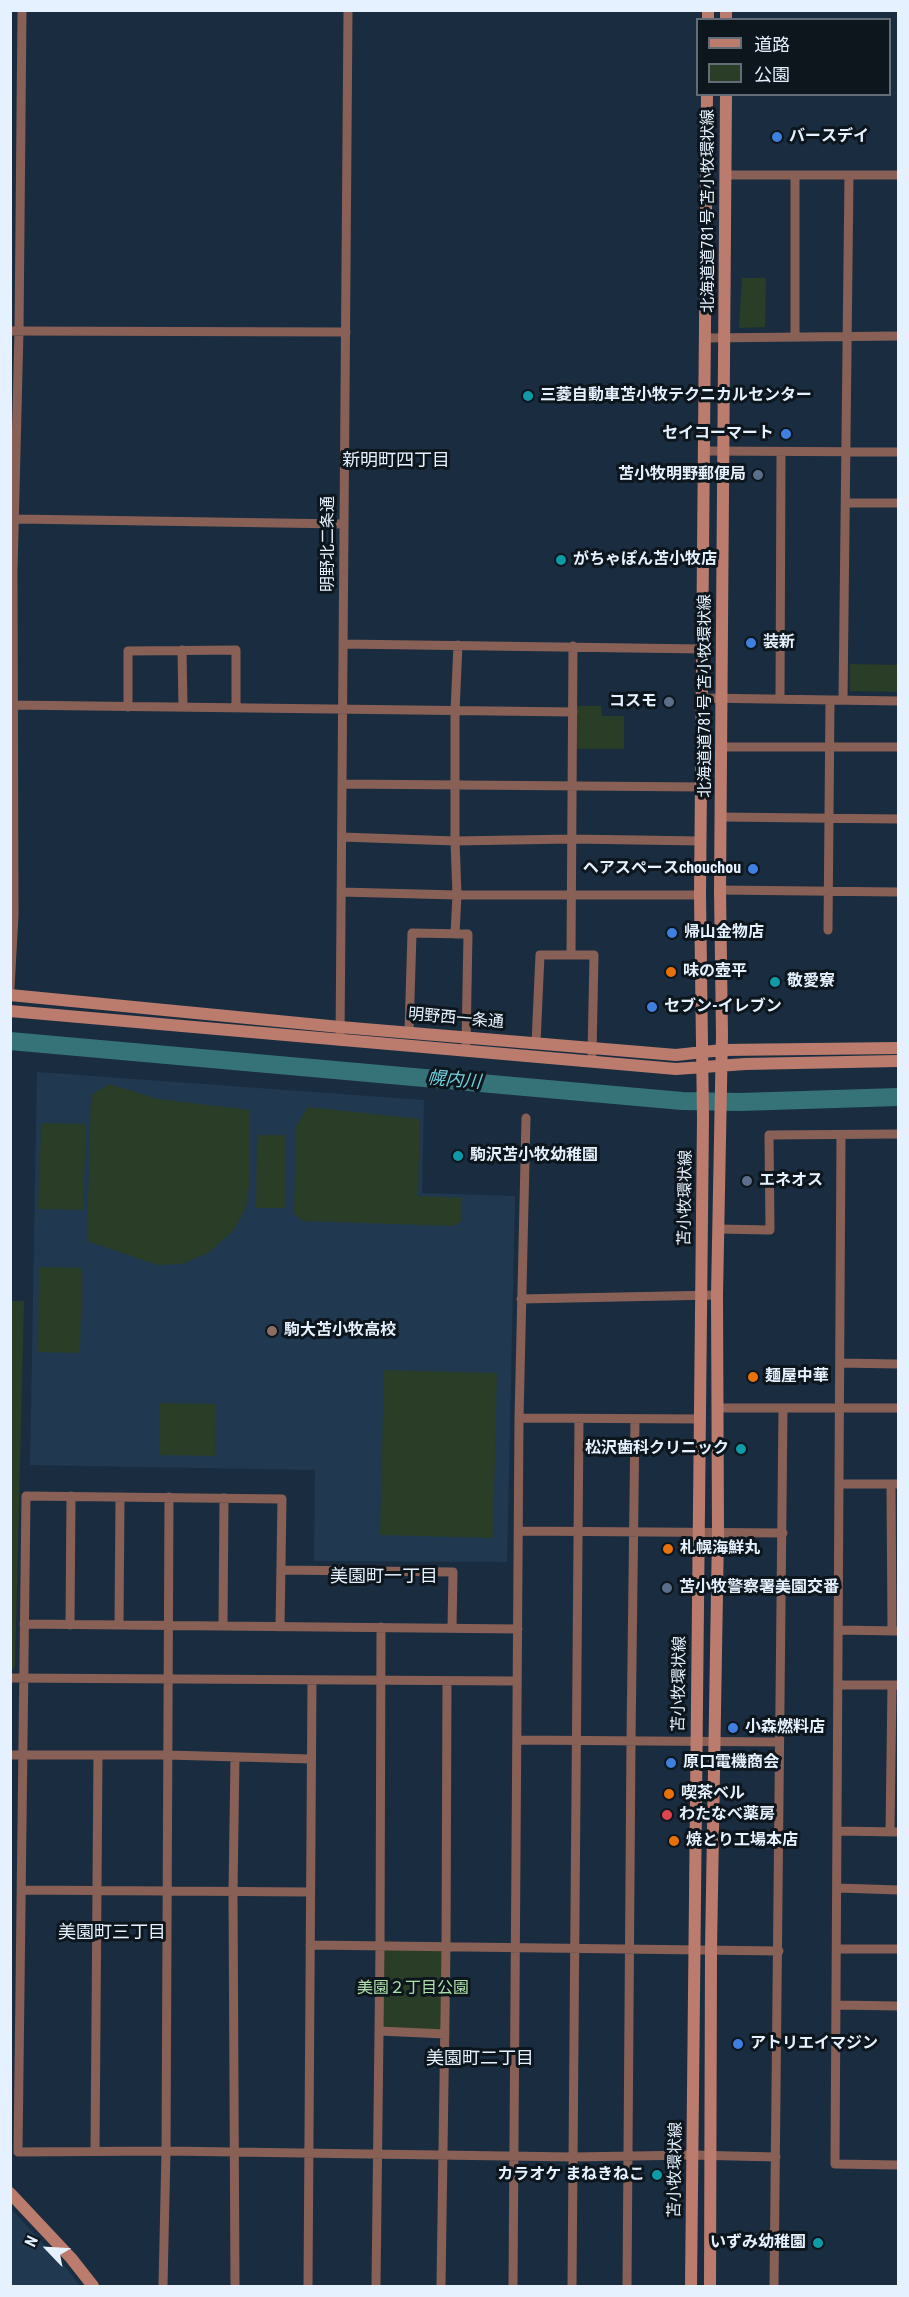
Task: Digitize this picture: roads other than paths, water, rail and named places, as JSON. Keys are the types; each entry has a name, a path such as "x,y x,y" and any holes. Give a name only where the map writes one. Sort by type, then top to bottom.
{"main road":[{"name":"北海道道781号 苫小牧環状線","path":"703,1082 700,841 707,96"},
{"name":"北海道道781号 苫小牧環状線","path":"722,1083 720,890 723,747 726,96"},
{"name":"明野西一条通","path":"10,995 340,1027 676,1055 722,1050 898,1048"},
{"name":"明野西一条通","path":"10,1011 676,1069 898,1061"},
{"name":"苫小牧環状線","path":"691,2286 703,1082"},
{"name":"苫小牧環状線","path":"710,2286 711,1950 719,1408 717,1295 722,1083"},
{"path":"10,2193 71,2258 93,2286"}],"street":[{"path":"11,986 12,570 16,519 15,331 22,10"},
{"name":"明野北二条通","path":"340,1041 348,10"},
{"path":"726,175 898,175"},
{"path":"795,175 795,337"},
{"path":"843,700 849,335 849,175"},
{"path":"15,331 346,332"},
{"path":"706,338 898,336"},
{"path":"705,451 898,452"},
{"path":"780,699 781,452"},
{"path":"846,503 898,503"},
{"path":"16,519 344,524"},
{"path":"344,644 702,649"},
{"path":"455,934 457,895 455,711 458,645"},
{"path":"571,955 573,646"},
{"path":"128,707 128,651 236,650 236,708"},
{"path":"182,651 183,707"},
{"path":"702,698 898,701"},
{"path":"828,930 830,700"},
{"path":"12,705 573,712"},
{"path":"723,747 898,747"},
{"path":"343,784 573,788 701,787"},
{"path":"722,817 898,819"},
{"path":"342,837 455,841 573,839 700,841"},
{"path":"720,890 898,892"},
{"path":"341,892 457,895 700,895"},
{"path":"409,1032 412,933 468,934 466,1052"},
{"path":"536,1043 540,955 594,956 591,1063"},
{"path":"513,2286 519,1418 526,1118"},
{"path":"718,1229 770,1230 769,1135 898,1134"},
{"path":"841,1135 835,2164 898,2165"},
{"path":"521,1299 717,1295"},
{"path":"840,1363 898,1365"},
{"path":"719,1408 898,1408"},
{"path":"774,2286 783,1408"},
{"path":"519,1418 700,1419"},
{"path":"572,2286 579,1419"},
{"path":"627,2286 636,1419"},
{"path":"839,1484 895,1484 895,1631 839,1630"},
{"path":"18,2152 16,2015 23,1890 22,1756 26,1496 282,1499 280,1627"},
{"path":"70,1624 71,1496"},
{"path":"119,1625 120,1497"},
{"path":"163,2286 166,2151 169,1497"},
{"path":"223,1626 224,1498"},
{"path":"519,1532 783,1533"},
{"path":"281,1570 453,1572 452,1628"},
{"path":"24,1624 518,1629"},
{"path":"376,2286 381,1627"},
{"path":"10,1678 517,1682"},
{"path":"308,2286 312,1680"},
{"path":"441,2286 447,1682"},
{"path":"838,1685 895,1685 894,1832 838,1831"},
{"path":"518,1740 779,1742"},
{"path":"10,1755 167,1755 311,1759"},
{"path":"95,2151 98,1755"},
{"path":"235,1757 233,1891 236,2286"},
{"path":"838,1888 898,1890"},
{"path":"23,1890 310,1892"},
{"path":"310,1945 779,1951"},
{"path":"838,1949 898,1949"},
{"path":"837,2005 898,2006"},
{"path":"379,2031 445,2034"},
{"path":"10,2160 18,2152 95,2151 776,2157"}],"waterway":[{"name":"幌内川","path":"10,1041 682,1101 740,1102 898,1097"}],"place":[{"name":"バースデイ","path":"777,137"},
{"name":"三菱自動車苫小牧テクニカルセンター","path":"528,396"},
{"name":"セイコーマート","path":"786,434"},
{"name":"苫小牧明野郵便局","path":"758,475"},
{"name":"がちゃぽん苫小牧店","path":"561,560"},
{"name":"装新","path":"751,643"},
{"name":"コスモ","path":"669,702"},
{"name":"ヘアスペースchouchou","path":"753,869"},
{"name":"帰山金物店","path":"672,933"},
{"name":"味の壺平","path":"671,972"},
{"name":"敬愛寮","path":"775,982"},
{"name":"セブン-イレブン","path":"652,1007"},
{"name":"駒沢苫小牧幼稚園","path":"458,1156"},
{"name":"エネオス","path":"747,1181"},
{"name":"駒大苫小牧高校","path":"272,1331"},
{"name":"麺屋中華","path":"753,1377"},
{"name":"松沢歯科クリニック","path":"741,1449"},
{"name":"札幌海鮮丸","path":"668,1549"},
{"name":"苫小牧警察署美園交番","path":"667,1588"},
{"name":"小森燃料店","path":"733,1728"},
{"name":"原口電機商会","path":"671,1763"},
{"name":"喫茶ベル","path":"669,1794"},
{"name":"わたなべ薬房","path":"667,1815"},
{"name":"焼とり工場本店","path":"674,1841"},
{"name":"アトリエイマジン","path":"738,2044"},
{"name":"カラオケ まねきねこ","path":"657,2175"},
{"name":"いずみ幼稚園","path":"818,2243"}],"district":[{"name":"新明町四丁目","path":"396,461"},
{"name":"美園町一丁目","path":"384,1577"},
{"name":"美園町三丁目","path":"112,1933"},
{"name":"美園町二丁目","path":"480,2059"}],"park label":[{"name":"美園２丁目公園","path":"413,1989"}]}
